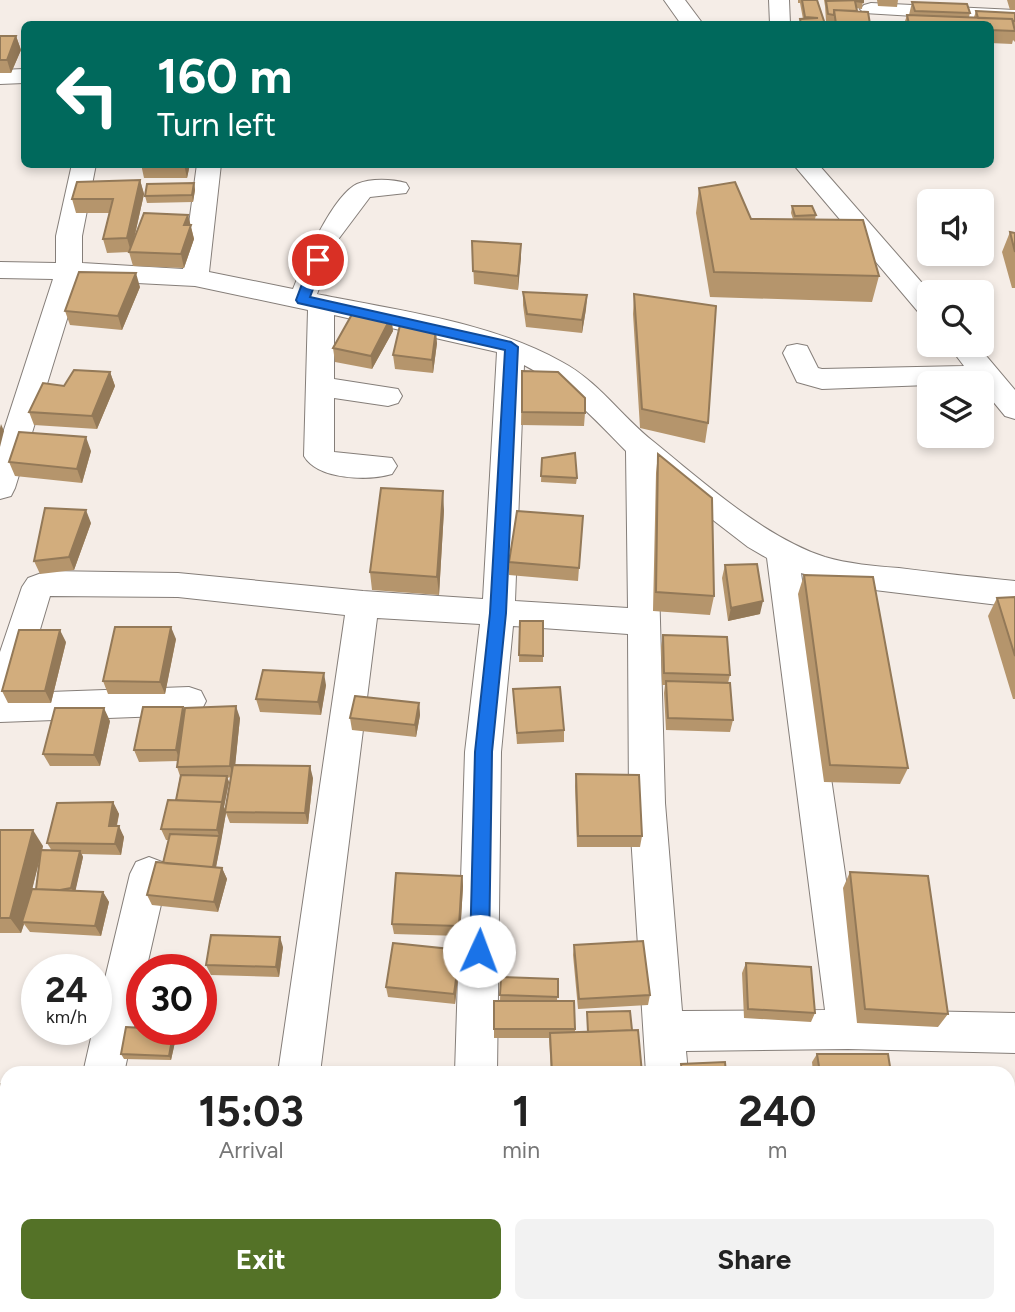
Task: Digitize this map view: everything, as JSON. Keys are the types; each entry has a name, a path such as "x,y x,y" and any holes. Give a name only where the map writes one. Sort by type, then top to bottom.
{"street":[{"path":"674,0 690,21"},
{"path":"779,0 780,21"},
{"path":"872,11 1015,16"},
{"path":"0,77 21,76"},
{"path":"0,488 69,270 69,236 82,168"},
{"path":"195,278 209,168"},
{"path":"808,168 917,293"},
{"path":"382,466 329,463 319,456 321,387 312,302 325,240 361,192 368,188 397,188"},
{"path":"0,270 69,270 195,278 511,347 556,370 594,401 641,448 759,539 782,552 821,568 858,576 1015,594"},
{"path":"476,1066 483,752 498,613 511,347"},
{"path":"797,353 807,375 822,379 917,377"},
{"path":"972,357 985,371"},
{"path":"994,382 1015,408"},
{"path":"321,387 388,396"},
{"path":"641,448 647,803 667,1066"},
{"path":"782,552 848,1030"},
{"path":"188,701 0,708 33,596 39,587 47,583 178,585 363,604 643,622"},
{"path":"300,1066 363,604"},
{"path":"105,1066 149,874"},
{"path":"665,1031 1015,1033"}],"building":[{"path":"802,0 817,0 824,21 800,21 818,18 805,17"},
{"path":"863,0 855,1 857,11 834,10 834,15 828,14 826,1"},
{"path":"912,2 967,4 970,13 915,11"},
{"path":"834,10 868,12 870,21 836,21"},
{"path":"976,11 1015,13 1015,21 978,18"},
{"path":"907,15 1012,19 1015,31 994,30 994,21 908,21"},
{"path":"0,36 16,36 7,60 0,60"},
{"path":"140,180 127,238 103,239 113,199 72,199 77,182"},
{"path":"735,182 751,219 863,220 879,276 714,272 699,188"},
{"path":"194,183 192,195 145,196 147,184"},
{"path":"792,206 812,206 816,215 795,216"},
{"path":"144,213 188,215 184,225 191,225 181,254 129,252"},
{"path":"1010,232 1015,233 1015,252"},
{"path":"472,241 521,244 518,276 473,271"},
{"path":"79,272 136,273 118,316 65,311"},
{"path":"523,292 587,295 582,320 527,314"},
{"path":"634,294 716,306 708,423 642,409"},
{"path":"355,309 391,317 371,356 333,348"},
{"path":"400,325 436,329 432,360 393,355"},
{"path":"74,370 110,372 92,416 29,412 43,383 64,386"},
{"path":"522,371 558,372 585,398 585,413 522,412"},
{"path":"19,432 86,437 77,469 9,462"},
{"path":"575,453 577,478 541,476 542,458"},
{"path":"658,454 712,498 714,596 656,592"},
{"path":"381,488 443,491 437,577 370,572"},
{"path":"45,508 86,510 69,557 34,561"},
{"path":"517,511 583,516 579,568 509,562"},
{"path":"757,564 763,601 731,608 725,565"},
{"path":"804,575 873,577 908,768 830,765"},
{"path":"1015,597 1015,656 997,598"},
{"path":"520,621 543,621 543,656 519,655"},
{"path":"115,627 171,627 160,682 103,681"},
{"path":"19,630 60,630 45,691 2,691"},
{"path":"663,635 727,637 730,675 664,673"},
{"path":"263,670 324,673 318,702 256,699"},
{"path":"666,681 730,683 733,720 668,718"},
{"path":"560,687 564,730 517,733 513,689"},
{"path":"355,696 419,703 415,725 350,718"},
{"path":"236,706 230,766 177,767 185,708"},
{"path":"143,707 183,707 176,750 134,750"},
{"path":"55,708 104,708 94,755 43,754"},
{"path":"233,765 310,766 305,813 225,812"},
{"path":"576,774 639,775 642,836 578,836"},
{"path":"181,775 227,776 222,802 176,800"},
{"path":"168,800 222,802 217,830 161,829"},
{"path":"113,802 109,826 119,826 115,844 47,843 57,803"},
{"path":"0,830 33,830 10,918 0,918"},
{"path":"170,834 219,836 213,867 163,863"},
{"path":"41,850 80,851 71,888 36,889"},
{"path":"156,862 222,868 214,902 147,895"},
{"path":"850,872 928,876 948,1014 865,1009"},
{"path":"396,873 462,876 459,926 392,924"},
{"path":"32,889 103,892 95,926 22,922"},
{"path":"211,935 280,937 276,967 217,965 217,954 208,954"},
{"path":"643,941 650,995 579,999 574,945"},
{"path":"393,943 460,950 454,994 386,987"},
{"path":"746,963 811,967 815,1013 748,1009"},
{"path":"501,977 558,979 558,997 500,995"},
{"path":"494,1001 574,1001 575,1029 494,1029"},
{"path":"630,1011 632,1030 588,1032 587,1012"},
{"path":"126,1027 126,1045 171,1045 169,1056 121,1054"},
{"path":"638,1030 641,1066 552,1066 550,1033"},
{"path":"817,1054 888,1054 890,1066 819,1066"},
{"path":"725,1062 725,1066 681,1066"}],"route":[{"path":"318,260 302,300 430,326 511,347 498,613 483,752 479,951"}]}
